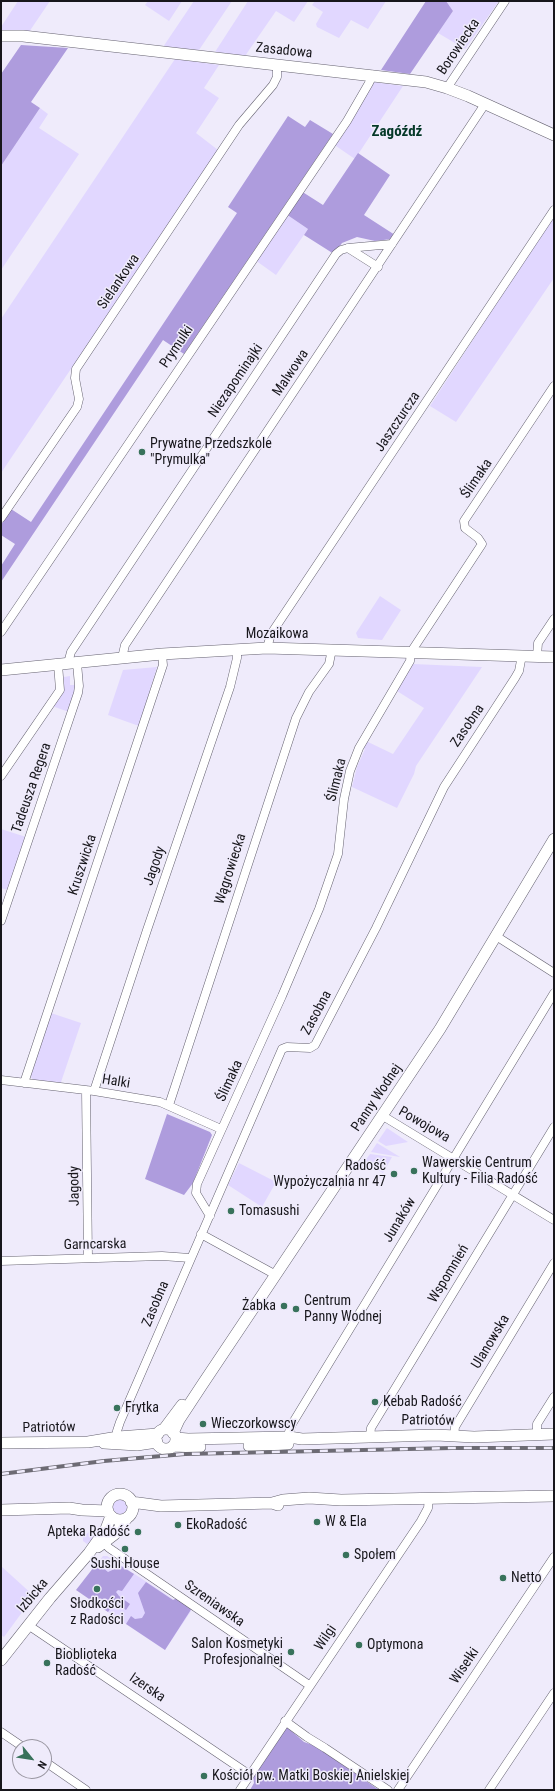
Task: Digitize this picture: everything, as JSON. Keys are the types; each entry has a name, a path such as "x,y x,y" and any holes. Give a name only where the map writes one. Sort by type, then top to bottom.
{"street":[{"name":"Borowiecka","path":"447,88 505,1"},
{"name":"Zasadowa","path":"1,36 31,37 426,82 447,88 554,135"},
{"name":"Sielankowa","path":"1,518 77,407 79,399 75,378 76,369 239,125 273,85 276,77 276,65"},
{"name":"Prymulki","path":"1,632 347,120 370,83 373,75"},
{"name":"Malwowa","path":"122,658 125,645 378,267 485,104"},
{"name":"Jaszczurcza","path":"267,648 271,634 554,210"},
{"path":"348,248 392,244"},
{"path":"348,248 378,267"},
{"name":"Niezapominajki","path":"68,663 71,652 336,254 341,250 348,248"},
{"name":"Ślimaka","path":"210,1216 196,1193 196,1189 221,1129 282,996 319,909 338,854 347,784 359,748 410,661 411,652 482,544 478,538 465,528 464,521 554,386"},
{"path":"537,656 538,644 554,620"},
{"name":"Mozaikowa","path":"1,670 162,654 267,648 554,657"},
{"name":"Jagody","path":"88,1258 90,1091 230,687 237,658 237,649"},
{"name":"Wągrowiecka","path":"169,1105 296,718 309,692 329,664 332,649"},
{"name":"Kruszwicka","path":"24,1083 163,665 162,654"},
{"name":"Zasobna","path":"118,1436 117,1431 120,1422 282,1049 287,1047 310,1048 315,1045 376,928 444,786 515,678 519,671 522,655"},
{"path":"1,776 60,690 68,663"},
{"name":"Tadeusza Regera","path":"1,921 78,694 80,686 68,663"},
{"name":"Panny Wodnej","path":"167,1437 383,1116 440,1028 554,839"},
{"path":"496,936 554,973"},
{"name":"Junaków","path":"289,1441 292,1424 554,993"},
{"name":"Halki","path":"1,1080 150,1100 169,1105 221,1129"},
{"name":"Powojowa","path":"383,1116 453,1157 554,1220"},
{"name":"Wspomnień","path":"370,1436 371,1428 554,1127"},
{"path":"201,1234 276,1275"},
{"name":"Garncarska","path":"1,1261 162,1256 190,1258"},
{"name":"Ulanowska","path":"454,1436 454,1427 554,1263"},
{"path":"537,1434 537,1424 554,1397"},
{"name":"Patriotów","path":"97,1442 118,1436 167,1437 270,1446 302,1439 370,1436 436,1435 478,1437 554,1434"},
{"name":"Patriotów","path":"1,1443 97,1442 137,1445 167,1437"},
{"path":"109,1509 114,1496 120,1494 126,1496 130,1511"},
{"path":"1,1510 69,1508 82,1510 109,1509 120,1520 130,1511 161,1506 272,1503 302,1506 323,1505 341,1500 554,1496"},
{"name":"Wilgi","path":"240,1790 421,1520 428,1508 429,1498"},
{"name":"Izbicka","path":"1,1660 28,1625 90,1553 106,1529 109,1509"},
{"name":"Izbicka","path":"90,1553 115,1534 130,1511"},
{"name":"Szreniawska","path":"104,1543 109,1548 309,1685"},
{"name":"Wisełki","path":"398,1790 554,1557"},
{"name":"Izerska","path":"28,1625 250,1775"},
{"path":"488,1790 554,1693"},
{"path":"285,1721 388,1790"},
{"path":"1,1732 12,1740"},
{"path":"52,1767 86,1790"}],"shaded area":[{"path":"18,1 50,1 29,32 1,30 1,27"},
{"path":"148,1 182,1 169,21 145,5"},
{"path":"194,1 232,1 199,50 163,47"},
{"path":"248,1 308,1 294,22 276,11 245,56 215,52"},
{"path":"315,1 386,1 368,29 351,20 339,38 317,27 316,24 323,12 312,5"},
{"path":"426,1 446,1 453,11 410,74 381,70"},
{"path":"446,1 499,1 465,49 438,33 453,11"},
{"path":"21,45 68,48 31,102 40,108 1,166 1,74"},
{"path":"175,59 219,65 204,88 219,98 196,133 218,150 1,473 1,319"},
{"path":"373,82 403,86 355,159 333,144"},
{"path":"40,108 48,114 39,128 79,154 1,270 1,166"},
{"path":"288,116 305,127 310,120 333,134 184,354 163,340 1,582 1,566 15,544 1,535 1,525 11,509 31,522 237,213 228,207"},
{"path":"358,153 390,175 364,215 395,235 392,239 375,241 357,237 342,243 334,254 304,235 308,229 286,214 301,191 323,205"},
{"path":"286,214 308,229 276,275 255,260"},
{"path":"554,215 554,278 456,422 430,406"},
{"path":"380,596 401,610 382,640 358,638 356,633"},
{"path":"413,664 482,667 416,766 414,774 397,808 352,787 357,767 365,749 363,748 366,741 393,754 424,708 397,691"},
{"path":"157,667 139,726 108,715 123,670"},
{"path":"70,676 70,685 75,685 76,688 69,712 52,706 64,689 64,677"},
{"path":"1,829 26,837 8,890 1,888"},
{"path":"51,1013 81,1023 60,1085 34,1082 30,1075"},
{"path":"167,1114 210,1132 212,1135 193,1183 184,1195 145,1179"},
{"path":"387,1128 408,1142 386,1146 378,1141"},
{"path":"377,1143 400,1157 371,1152"},
{"path":"370,1154 392,1157 383,1173 364,1162"},
{"path":"239,1163 276,1182 262,1207 228,1185"},
{"path":"120,1500 125,1502 127,1507 125,1512 120,1514 115,1512 113,1507 115,1502"},
{"path":"95,1527 101,1528 99,1534 87,1544 83,1541 83,1537"},
{"path":"103,1556 107,1556 191,1611 165,1650 99,1606 107,1586 89,1574"},
{"path":"97,1563 108,1572 121,1566 134,1574 122,1591 118,1590 116,1592 130,1604 126,1610 115,1602 108,1612 76,1590"},
{"path":"1,1566 34,1596 4,1637 1,1635"},
{"path":"146,1582 173,1600 177,1598 192,1608 165,1650 126,1624 131,1616 135,1619 142,1618 145,1613 138,1593"},
{"path":"287,1727 304,1742 316,1746 379,1790 250,1790 254,1783 253,1777"}],"railway":[{"path":"1,1474 104,1461 185,1454 452,1448 554,1448"}],"place":[{"name":"Prywatne Przedszkole \"Prymulka\"","path":"142,452"},
{"name":"Wawerskie Centrum Kultury - Filia Radość","path":"414,1171"},
{"name":"Radość Wypożyczalnia nr 47","path":"394,1174"},
{"name":"Tomasushi","path":"231,1211"},
{"name":"Żabka","path":"284,1306"},
{"name":"Centrum Panny Wodnej","path":"296,1309"},
{"name":"Kebab Radość","path":"375,1402"},
{"name":"Frytka","path":"117,1408"},
{"name":"Wieczorkowscy","path":"203,1424"},
{"name":"W & Ela","path":"317,1522"},
{"name":"EkoRadość","path":"178,1525"},
{"name":"Apteka Radość","path":"138,1532"},
{"name":"Sushi House","path":"125,1549"},
{"name":"Społem","path":"346,1555"},
{"name":"Netto","path":"503,1578"},
{"name":"Słodkości z Radości","path":"97,1589"},
{"name":"Optymona","path":"359,1645"},
{"name":"Salon Kosmetyki Profesjonalnej","path":"291,1652"},
{"name":"Bioblioteka Radość","path":"47,1663"},
{"name":"Kościół pw. Matki Boskiej Anielskiej","path":"204,1776"}],"district":[{"name":"Zagóźdź","path":"397,132"}]}
